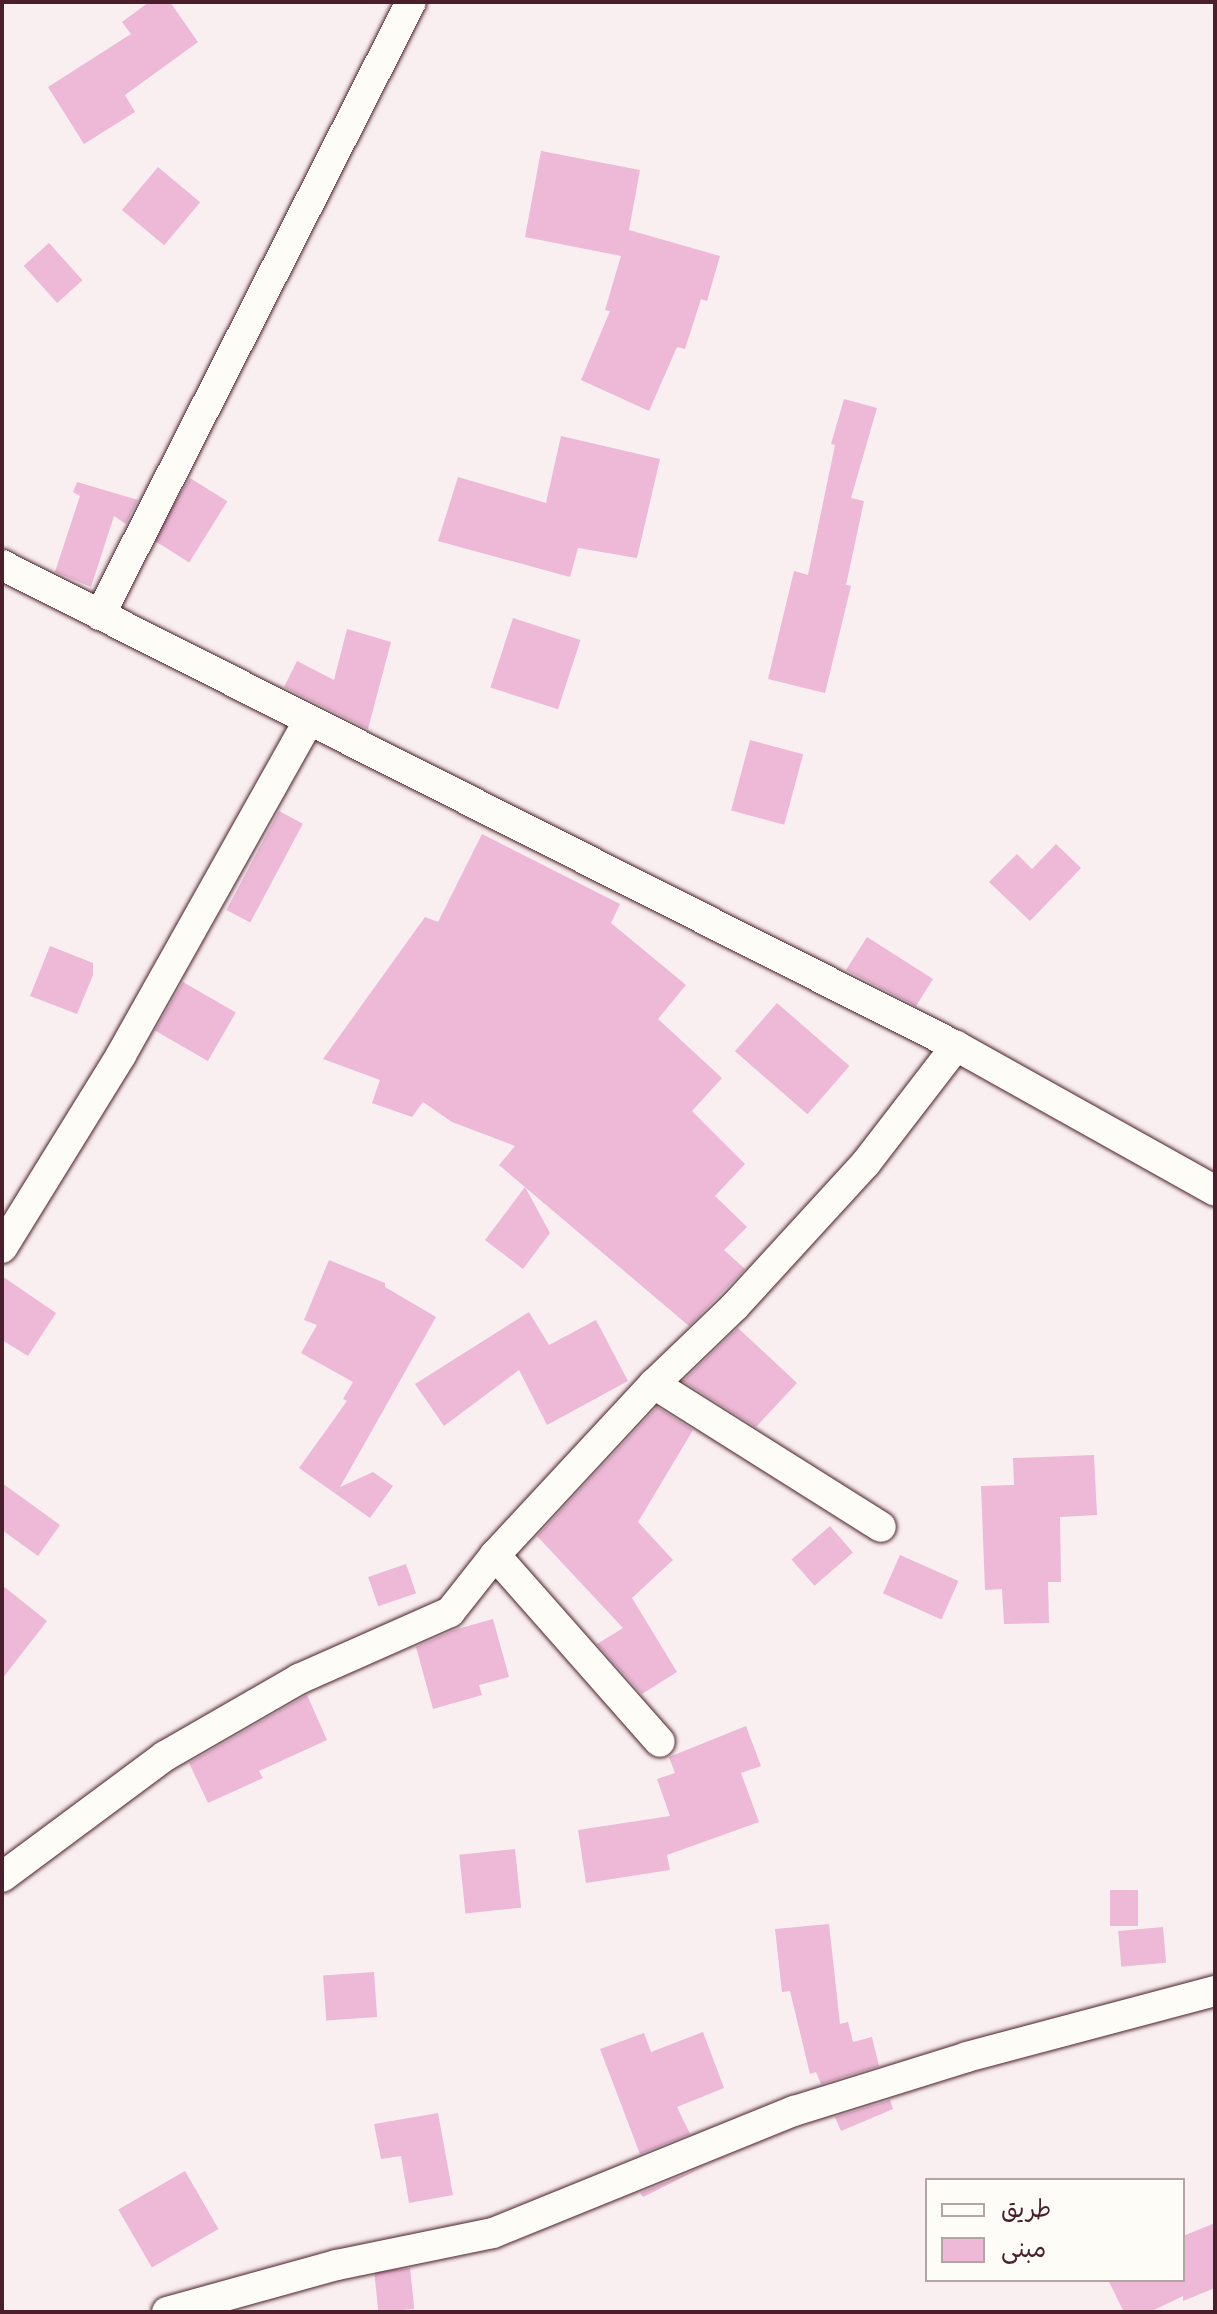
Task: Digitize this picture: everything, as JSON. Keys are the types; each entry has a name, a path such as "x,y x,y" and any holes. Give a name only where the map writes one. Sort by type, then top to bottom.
{"street":[{"path":"100,615 411,2"},
{"path":"5,573 100,615 956,1046 1215,1191"},
{"path":"2,1248 121,1055 308,722"},
{"path":"2,1877 165,1756 299,1679 450,1612 495,1555 654,1384 735,1306 866,1163 956,1046"},
{"path":"654,1384 881,1527"},
{"path":"495,1555 660,1742"},
{"path":"167,2312 337,2265 493,2233 794,2111 967,2057 1215,1991"}],"building":[{"path":"149,2 170,2 198,42 125,95 135,112 84,144 48,87 131,34 122,22"},
{"path":"541,151 640,170 629,230 720,256 707,301 701,299 685,349 677,347 649,411 581,380 610,311 605,310 621,256 525,237"},
{"path":"158,167 200,202 164,245 122,210"},
{"path":"49,243 82,280 57,303 24,266"},
{"path":"844,399 877,408 851,498 864,501 846,585 851,586 825,693 768,679 794,571 808,575 835,445 831,444"},
{"path":"561,436 660,459 637,558 578,548 570,577 438,541 458,477 546,503"},
{"path":"190,478 227,501 189,562 152,539"},
{"path":"77,482 138,500 126,524 114,516 91,587 55,572 80,496 73,492"},
{"path":"513,618 581,640 558,709 490,687"},
{"path":"347,629 391,642 368,729 284,687 297,661 334,680"},
{"path":"750,740 803,754 784,825 731,811"},
{"path":"279,811 303,824 250,923 226,910"},
{"path":"482,834 620,904 611,923 686,985 658,1019 722,1078 692,1111 745,1164 715,1196 747,1227 724,1250 745,1269 689,1326 499,1165 515,1146 452,1122 423,1102 412,1117 372,1103 380,1080 323,1059 425,917 438,922"},
{"path":"1056,844 1081,868 1030,921 989,882 1017,854 1032,869"},
{"path":"867,937 933,979 916,1006 846,970"},
{"path":"50,946 93,963 93,975 77,1014 30,996"},
{"path":"183,982 236,1012 208,1061 155,1030"},
{"path":"777,1003 849,1066 807,1114 735,1051"},
{"path":"525,1187 550,1233 523,1269 485,1240"},
{"path":"329,1260 385,1283 385,1287 436,1317 340,1487 373,1472 393,1486 370,1518 299,1468 347,1401 343,1399 353,1382 301,1353 317,1325 304,1320"},
{"path":"2,1276 56,1313 28,1356 2,1340"},
{"path":"529,1312 549,1345 596,1320 628,1381 547,1425 519,1370 444,1426 415,1384"},
{"path":"738,1328 797,1383 756,1427 683,1381"},
{"path":"657,1407 693,1430 638,1522 673,1560 632,1598 677,1672 642,1694 597,1644 623,1628 537,1536"},
{"path":"1094,1455 1097,1515 1060,1517 1061,1582 1048,1582 1049,1623 1004,1624 1002,1589 985,1590 981,1486 1014,1485 1013,1458"},
{"path":"2,1483 60,1525 38,1556 2,1530"},
{"path":"830,1526 853,1552 814,1586 792,1559"},
{"path":"900,1555 958,1581 941,1619 883,1593"},
{"path":"406,1564 416,1593 378,1606 368,1577"},
{"path":"2,1585 47,1621 2,1679"},
{"path":"493,1619 509,1677 479,1685 482,1695 433,1709 416,1647 454,1630"},
{"path":"307,1695 327,1740 259,1771 263,1778 208,1803 189,1763"},
{"path":"746,1726 761,1766 741,1773 759,1822 667,1855 670,1870 586,1883 578,1830 670,1816 657,1779 675,1773 669,1757"},
{"path":"515,1849 521,1908 465,1914 459,1855"},
{"path":"1110,1890 1138,1890 1138,1926 1110,1926"},
{"path":"829,1924 840,2024 848,2022 853,2042 872,2037 879,2066 821,2084 816,2072 810,2074 790,1991 782,1992 775,1929"},
{"path":"1163,1927 1166,1963 1121,1967 1118,1931"},
{"path":"374,1972 377,2017 326,2020 323,1976"},
{"path":"703,2032 724,2088 677,2107 690,2134 640,2154 600,2049 644,2033 651,2052"},
{"path":"890,2100 893,2109 841,2131 835,2117"},
{"path":"438,2113 453,2195 409,2203 401,2156 381,2159 374,2124"},
{"path":"705,2166 643,2197 640,2193"},
{"path":"185,2171 218,2229 152,2268 118,2210"},
{"path":"1215,2223 1215,2288 1183,2301 1183,2296 1150,2312 1124,2312 1109,2282 1185,2282 1185,2235"},
{"path":"410,2268 414,2309 378,2312 374,2272"}]}
